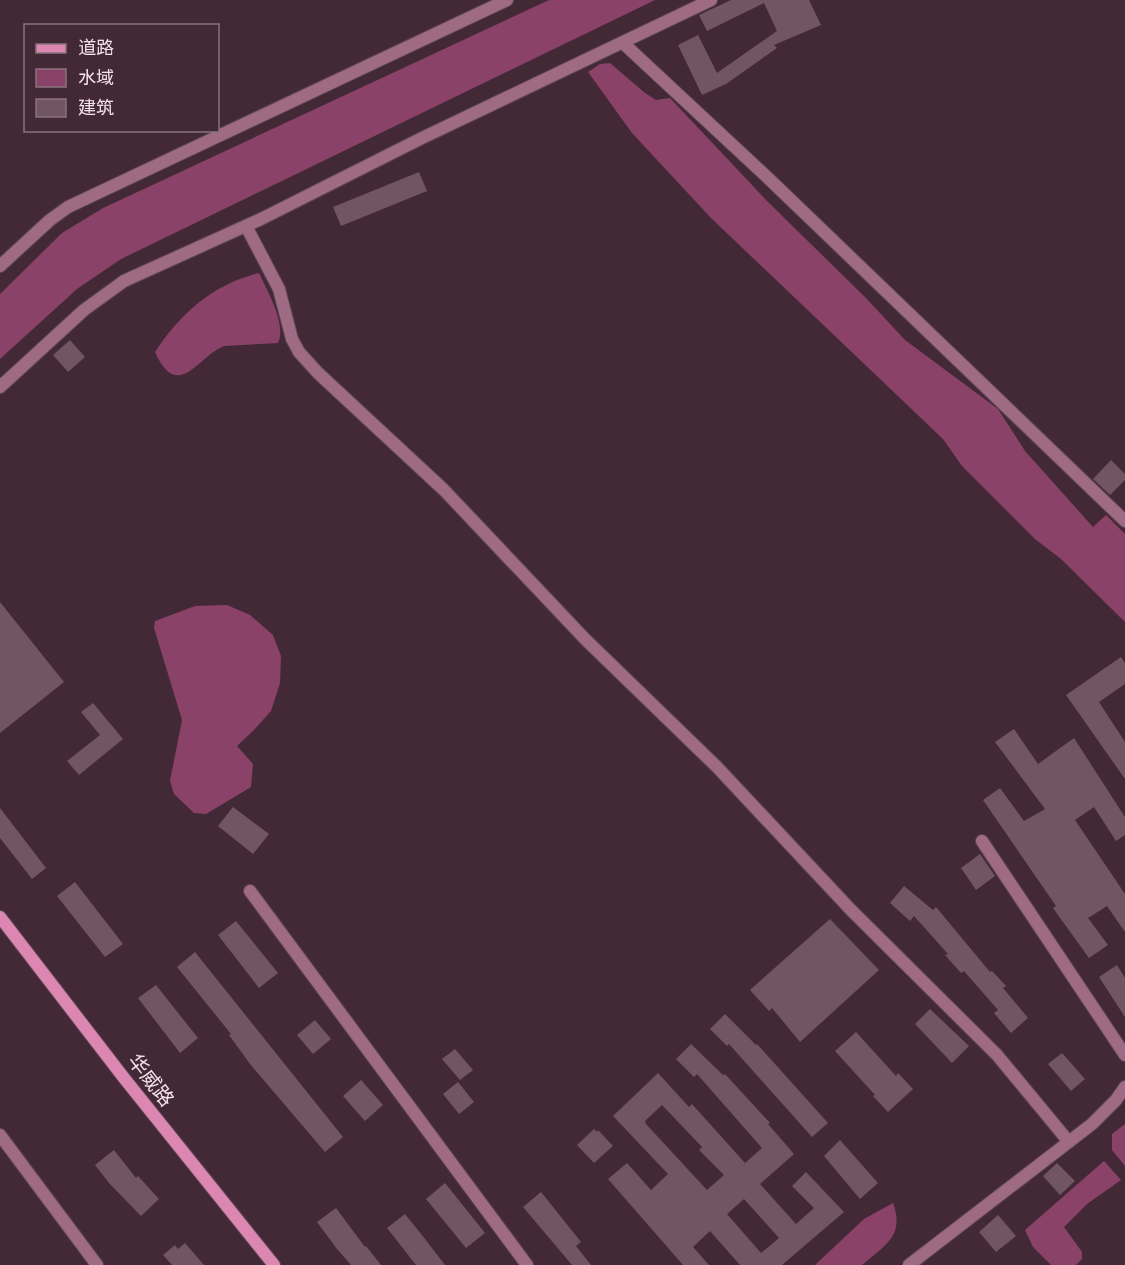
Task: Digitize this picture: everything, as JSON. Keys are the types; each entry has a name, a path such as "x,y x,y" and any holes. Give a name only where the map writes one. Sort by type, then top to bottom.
{"main road":[{"name":"华威路","path":"0,917 124,1078 274,1265"}],"street":[{"path":"0,266 50,220 68,207 507,0"},
{"path":"0,387 84,310 124,281 246,226 422,138 711,0"},
{"path":"623,43 767,177 1125,521"},
{"path":"246,226 279,289 292,339 299,352 318,373 444,490 585,639 717,768 851,910 997,1055 1069,1142"},
{"path":"982,841 1125,1055"},
{"path":"250,891 526,1265"},
{"path":"909,1265 1092,1124 1116,1100 1125,1087"},
{"path":"0,1135 97,1265"}],"water":[{"path":"549,0 655,0 121,259 77,289 0,359 0,294 62,233 103,208"},
{"path":"610,63 656,100 670,98 767,201 866,298 905,340 998,409 1025,451 1093,527 1106,515 1125,534 1125,622 1061,559 1035,539 962,466 943,439 711,218 632,133 588,72 600,64"},
{"path":"259,273 278,317 280,336 278,343 224,346 188,372 180,375 172,374 164,367 155,352 187,313 212,293 242,278"},
{"path":"227,605 250,615 273,635 281,656 280,683 271,711 237,746 253,764 251,787 206,814 194,813 174,794 170,781 182,720 154,628 155,621 195,606"},
{"path":"1125,1124 1125,1166 1112,1150 1112,1134"},
{"path":"1104,1161 1121,1180 1087,1204 1064,1227 1082,1252 1082,1259 1076,1265 1051,1265 1033,1247 1025,1230"},
{"path":"893,1203 896,1214 895,1232 885,1245 862,1265 815,1265 864,1219"}],"building":[{"path":"731,0 809,0 821,25 774,45 777,48 726,84 702,95 678,45 698,35 717,73 777,31 764,3 707,31 699,15"},
{"path":"419,172 427,191 341,226 333,207"},
{"path":"70,340 85,357 68,372 53,355"},
{"path":"1111,460 1125,474 1125,480 1110,495 1093,479"},
{"path":"0,602 64,682 0,733"},
{"path":"1121,657 1125,663 1125,684 1099,702 1125,742 1125,779 1066,695"},
{"path":"93,703 123,739 79,775 67,761 100,735 81,712"},
{"path":"1014,729 1038,764 1074,738 1125,817 1125,835 1116,841 1094,807 1075,820 1125,894 1125,932 1107,906 1088,918 1108,945 1089,958 1053,908 1056,906 983,800 1000,788 1024,821 1045,809 995,742"},
{"path":"233,807 269,834 253,854 218,826"},
{"path":"0,808 46,868 32,879 0,838"},
{"path":"980,854 995,876 976,890 961,868"},
{"path":"75,882 123,944 105,957 57,896"},
{"path":"904,886 933,910 936,907 990,972 992,971 1006,986 1003,988 1028,1018 1011,1033 994,1013 998,1010 964,971 961,973 945,955 948,954 914,916 910,921 890,903"},
{"path":"830,919 879,970 800,1042 772,1008 769,1011 750,990"},
{"path":"236,921 278,973 259,988 218,935"},
{"path":"195,952 343,1137 325,1152 250,1064 229,1035 231,1034 177,967"},
{"path":"1117,965 1125,978 1125,1017 1099,977"},
{"path":"156,985 198,1038 180,1053 138,998"},
{"path":"930,1009 969,1046 952,1063 915,1024"},
{"path":"725,1014 757,1044 828,1123 812,1137 729,1044 727,1046 710,1029"},
{"path":"315,1020 331,1039 313,1054 297,1035"},
{"path":"856,1032 896,1076 898,1073 913,1089 888,1112 835,1051"},
{"path":"691,1044 723,1075 725,1074 770,1123 768,1124 794,1154 760,1184 796,1224 814,1208 792,1186 806,1172 844,1212 782,1265 740,1265 710,1231 693,1247 709,1265 683,1265 608,1179 627,1163 651,1190 668,1174 613,1116 658,1073 689,1107 692,1104 745,1163 762,1148 697,1074 694,1077 676,1059","holes":["662,1105 702,1147 699,1150 724,1175 707,1190 646,1124 645,1121","744,1199 779,1238 761,1253 727,1214"]},
{"path":"455,1049 473,1070 460,1080 442,1059"},
{"path":"1062,1053 1085,1079 1071,1091 1048,1064"},
{"path":"361,1080 383,1105 365,1121 343,1096"},
{"path":"458,1082 474,1102 459,1114 443,1094"},
{"path":"594,1129 597,1132 598,1130 613,1146 594,1163 577,1145"},
{"path":"840,1140 878,1183 860,1199 824,1156"},
{"path":"114,1150 136,1178 138,1176 159,1199 141,1216 95,1165"},
{"path":"1057,1163 1075,1181 1060,1195 1043,1176"},
{"path":"445,1183 485,1233 466,1248 426,1199"},
{"path":"541,1192 581,1242 576,1246 591,1265 572,1265 523,1207"},
{"path":"336,1208 381,1265 351,1265 337,1249 317,1222"},
{"path":"405,1214 445,1265 416,1265 387,1228"},
{"path":"998,1215 1016,1236 996,1252 979,1232"},
{"path":"185,1243 204,1265 172,1265 163,1255 175,1245 178,1249"}]}
